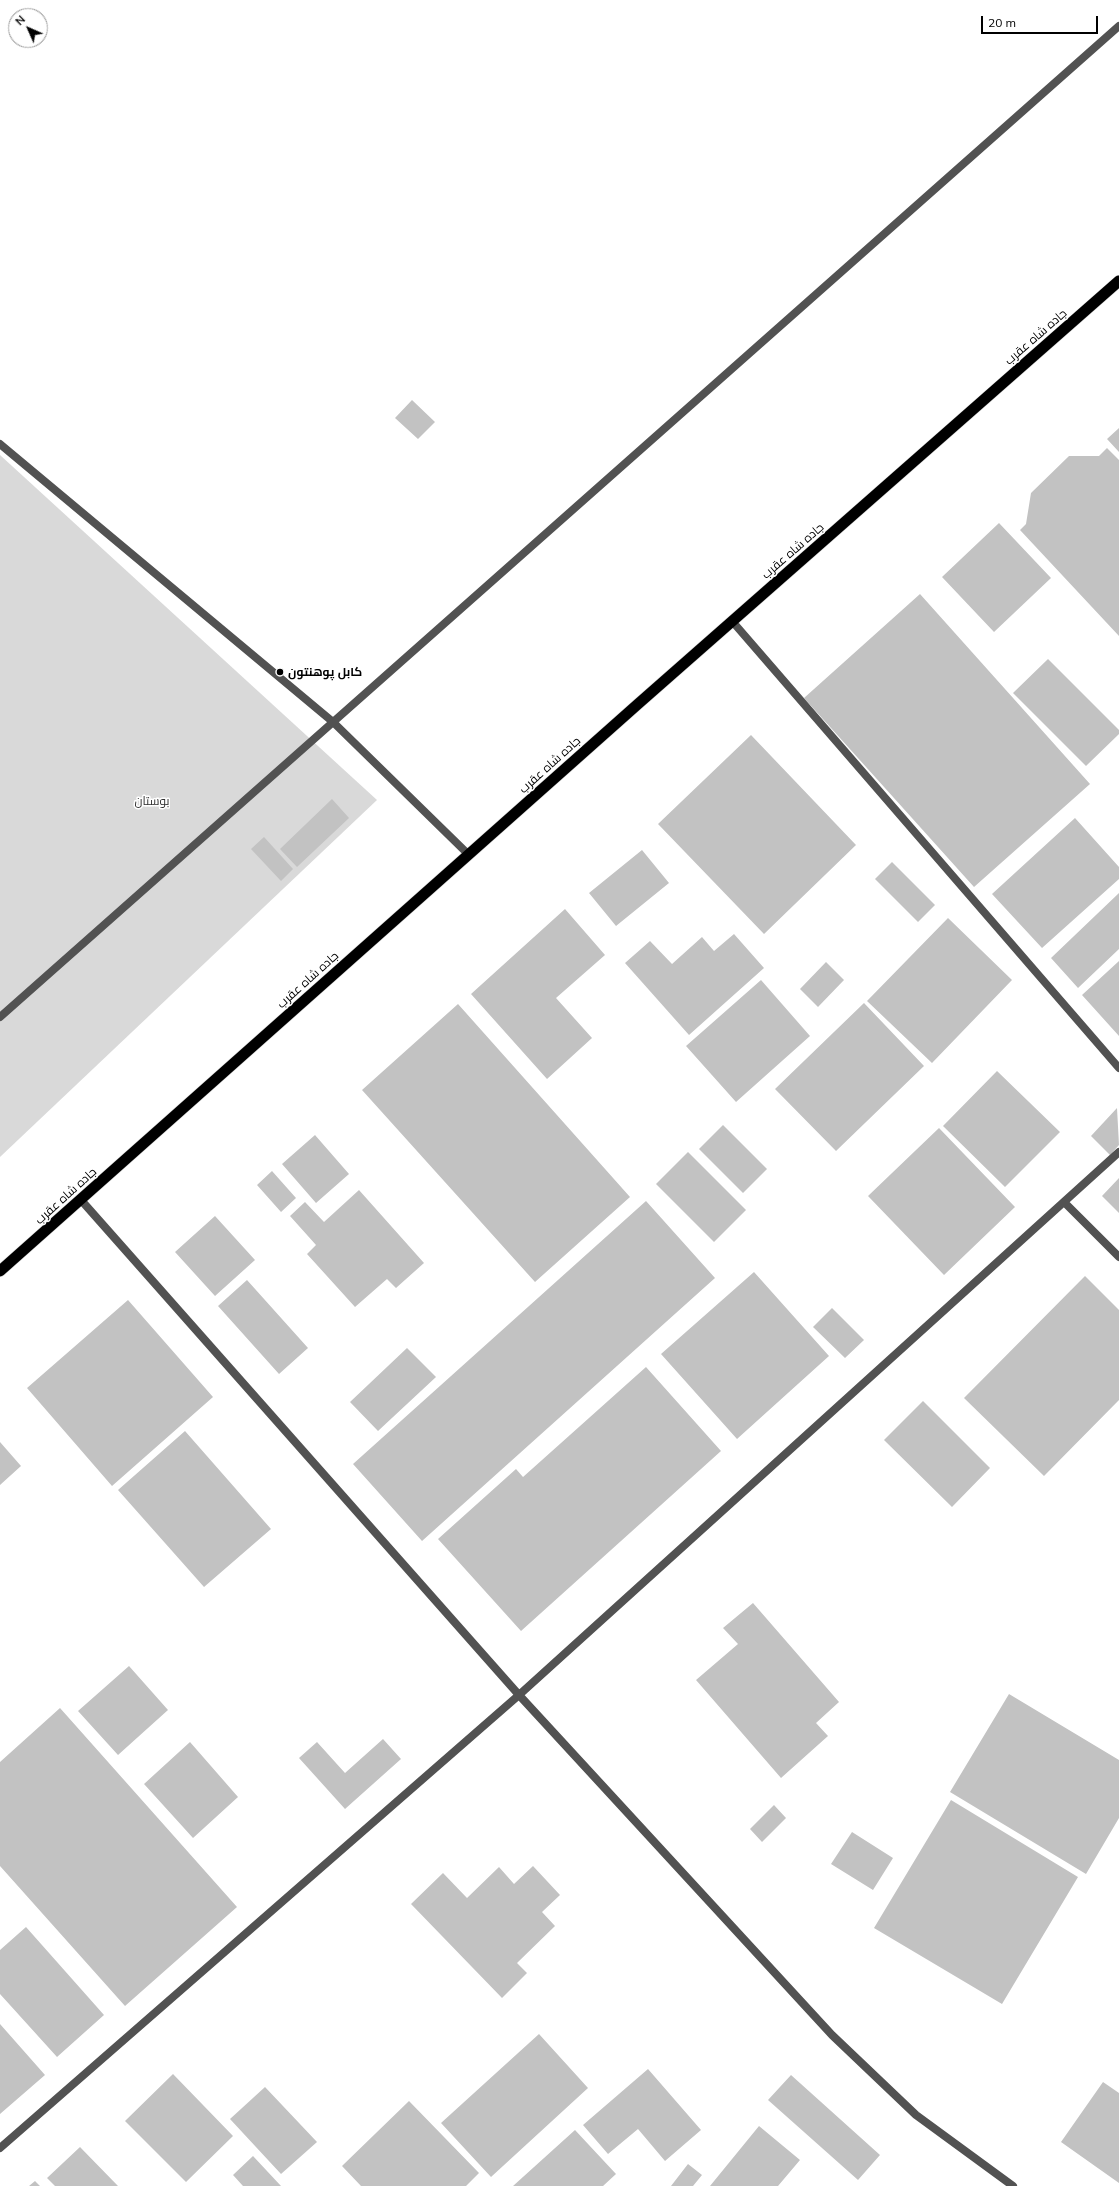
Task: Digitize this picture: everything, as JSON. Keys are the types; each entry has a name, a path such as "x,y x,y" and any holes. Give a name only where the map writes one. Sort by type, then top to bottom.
{"highway":[{"name":"جاده شاه عقرب","path":"0,1271 732,621 1119,281"}],"street":[{"path":"0,1017 1119,26"},
{"path":"0,444 333,722 469,855"},
{"path":"732,621 1119,1068"},
{"path":"0,2148 519,1695 1065,1203 1119,1152"},
{"path":"81,1200 519,1695 832,2035 916,2115 1013,2186"},
{"path":"1065,1203 1119,1257"}],"green space":[{"name":"بوستان","path":"0,455 377,800 0,1157"}],"building":[{"path":"412,400 435,422 418,439 395,418"},
{"path":"1119,428 1119,452 1107,439"},
{"path":"1107,448 1119,460 1119,636 1020,530 1026,524 1031,493 1069,456 1099,456"},
{"path":"999,523 1051,578 994,632 942,577"},
{"path":"920,594 1090,784 974,887 804,698"},
{"path":"1048,659 1119,730 1119,734 1086,766 1013,693"},
{"path":"751,735 856,845 764,934 658,824"},
{"path":"332,799 349,818 297,867 280,849"},
{"path":"1075,818 1119,867 1119,879 1042,948 992,894"},
{"path":"264,837 293,869 281,881 251,849"},
{"path":"642,850 669,883 616,926 589,893"},
{"path":"892,862 935,905 918,922 875,879"},
{"path":"1119,893 1119,949 1078,988 1051,958"},
{"path":"565,909 605,955 556,998 592,1038 547,1079 471,994"},
{"path":"948,918 1012,980 932,1063 867,1001"},
{"path":"734,934 764,968 689,1035 625,963 650,941 672,964 702,937 714,951"},
{"path":"1119,961 1119,1036 1082,995"},
{"path":"826,962 844,980 818,1007 800,989"},
{"path":"761,980 810,1036 736,1102 686,1046"},
{"path":"864,1003 924,1066 836,1151 775,1089"},
{"path":"458,1004 630,1197 535,1282 362,1090"},
{"path":"997,1071 1060,1132 1005,1187 943,1126"},
{"path":"1117,1108 1119,1145 1110,1155 1091,1136"},
{"path":"723,1125 767,1169 743,1193 699,1149"},
{"path":"939,1128 1015,1207 944,1275 868,1196"},
{"path":"315,1135 349,1174 316,1203 282,1164"},
{"path":"688,1152 746,1210 714,1242 656,1184"},
{"path":"272,1171 296,1198 281,1212 257,1185"},
{"path":"1119,1178 1119,1213 1102,1196"},
{"path":"359,1190 424,1263 396,1288 387,1279 355,1307 307,1254 316,1245 290,1216 305,1202 324,1222"},
{"path":"646,1201 715,1278 422,1541 353,1464"},
{"path":"215,1216 255,1260 215,1296 175,1252"},
{"path":"754,1272 829,1356 737,1439 661,1354"},
{"path":"1085,1276 1119,1310 1119,1400 1044,1476 964,1398"},
{"path":"247,1280 308,1348 279,1374 218,1306"},
{"path":"128,1300 213,1397 112,1486 27,1388"},
{"path":"832,1308 864,1340 845,1358 813,1327"},
{"path":"407,1348 436,1377 378,1431 350,1402"},
{"path":"646,1367 721,1451 521,1631 438,1539 516,1469 523,1477"},
{"path":"923,1401 990,1468 952,1507 884,1440"},
{"path":"185,1431 271,1529 204,1587 118,1490"},
{"path":"0,1442 21,1466 0,1485"},
{"path":"753,1603 839,1702 816,1723 828,1736 781,1778 696,1680 738,1644 723,1628"},
{"path":"129,1666 168,1710 118,1755 78,1711"},
{"path":"1009,1694 1119,1760 1119,1818 1086,1874 950,1792"},
{"path":"60,1708 237,1907 125,2006 0,1866 0,1762"},
{"path":"383,1739 401,1759 345,1809 299,1758 317,1742 345,1773"},
{"path":"190,1742 238,1797 193,1838 144,1784"},
{"path":"951,1800 1078,1877 1002,2004 874,1928"},
{"path":"774,1805 786,1818 762,1842 750,1829"},
{"path":"852,1832 893,1858 873,1890 831,1864"},
{"path":"533,1866 560,1895 542,1912 555,1926 517,1963 527,1973 502,1998 411,1904 443,1873 467,1898 499,1867 514,1884"},
{"path":"26,1927 104,2015 57,2057 0,1994 0,1950"},
{"path":"0,2024 45,2075 0,2114"},
{"path":"539,2034 588,2088 491,2177 441,2123"},
{"path":"648,2069 701,2130 665,2161 638,2129 608,2154 583,2125"},
{"path":"173,2074 233,2136 186,2182 125,2121"},
{"path":"791,2075 880,2155 858,2180 768,2100"},
{"path":"1103,2082 1119,2093 1119,2183 1061,2142"},
{"path":"265,2087 317,2142 281,2174 230,2119"},
{"path":"409,2101 479,2173 466,2186 361,2186 342,2166"},
{"path":"759,2126 800,2160 778,2186 710,2186"},
{"path":"575,2130 616,2174 603,2186 513,2186"},
{"path":"80,2147 118,2186 55,2186 47,2178"},
{"path":"253,2156 281,2186 243,2186 233,2175"},
{"path":"688,2164 702,2175 693,2186 671,2186"},
{"path":"35,2181 40,2186 29,2186"}],"place":[{"name":"کابل پوهنتون","path":"280,672"}]}
